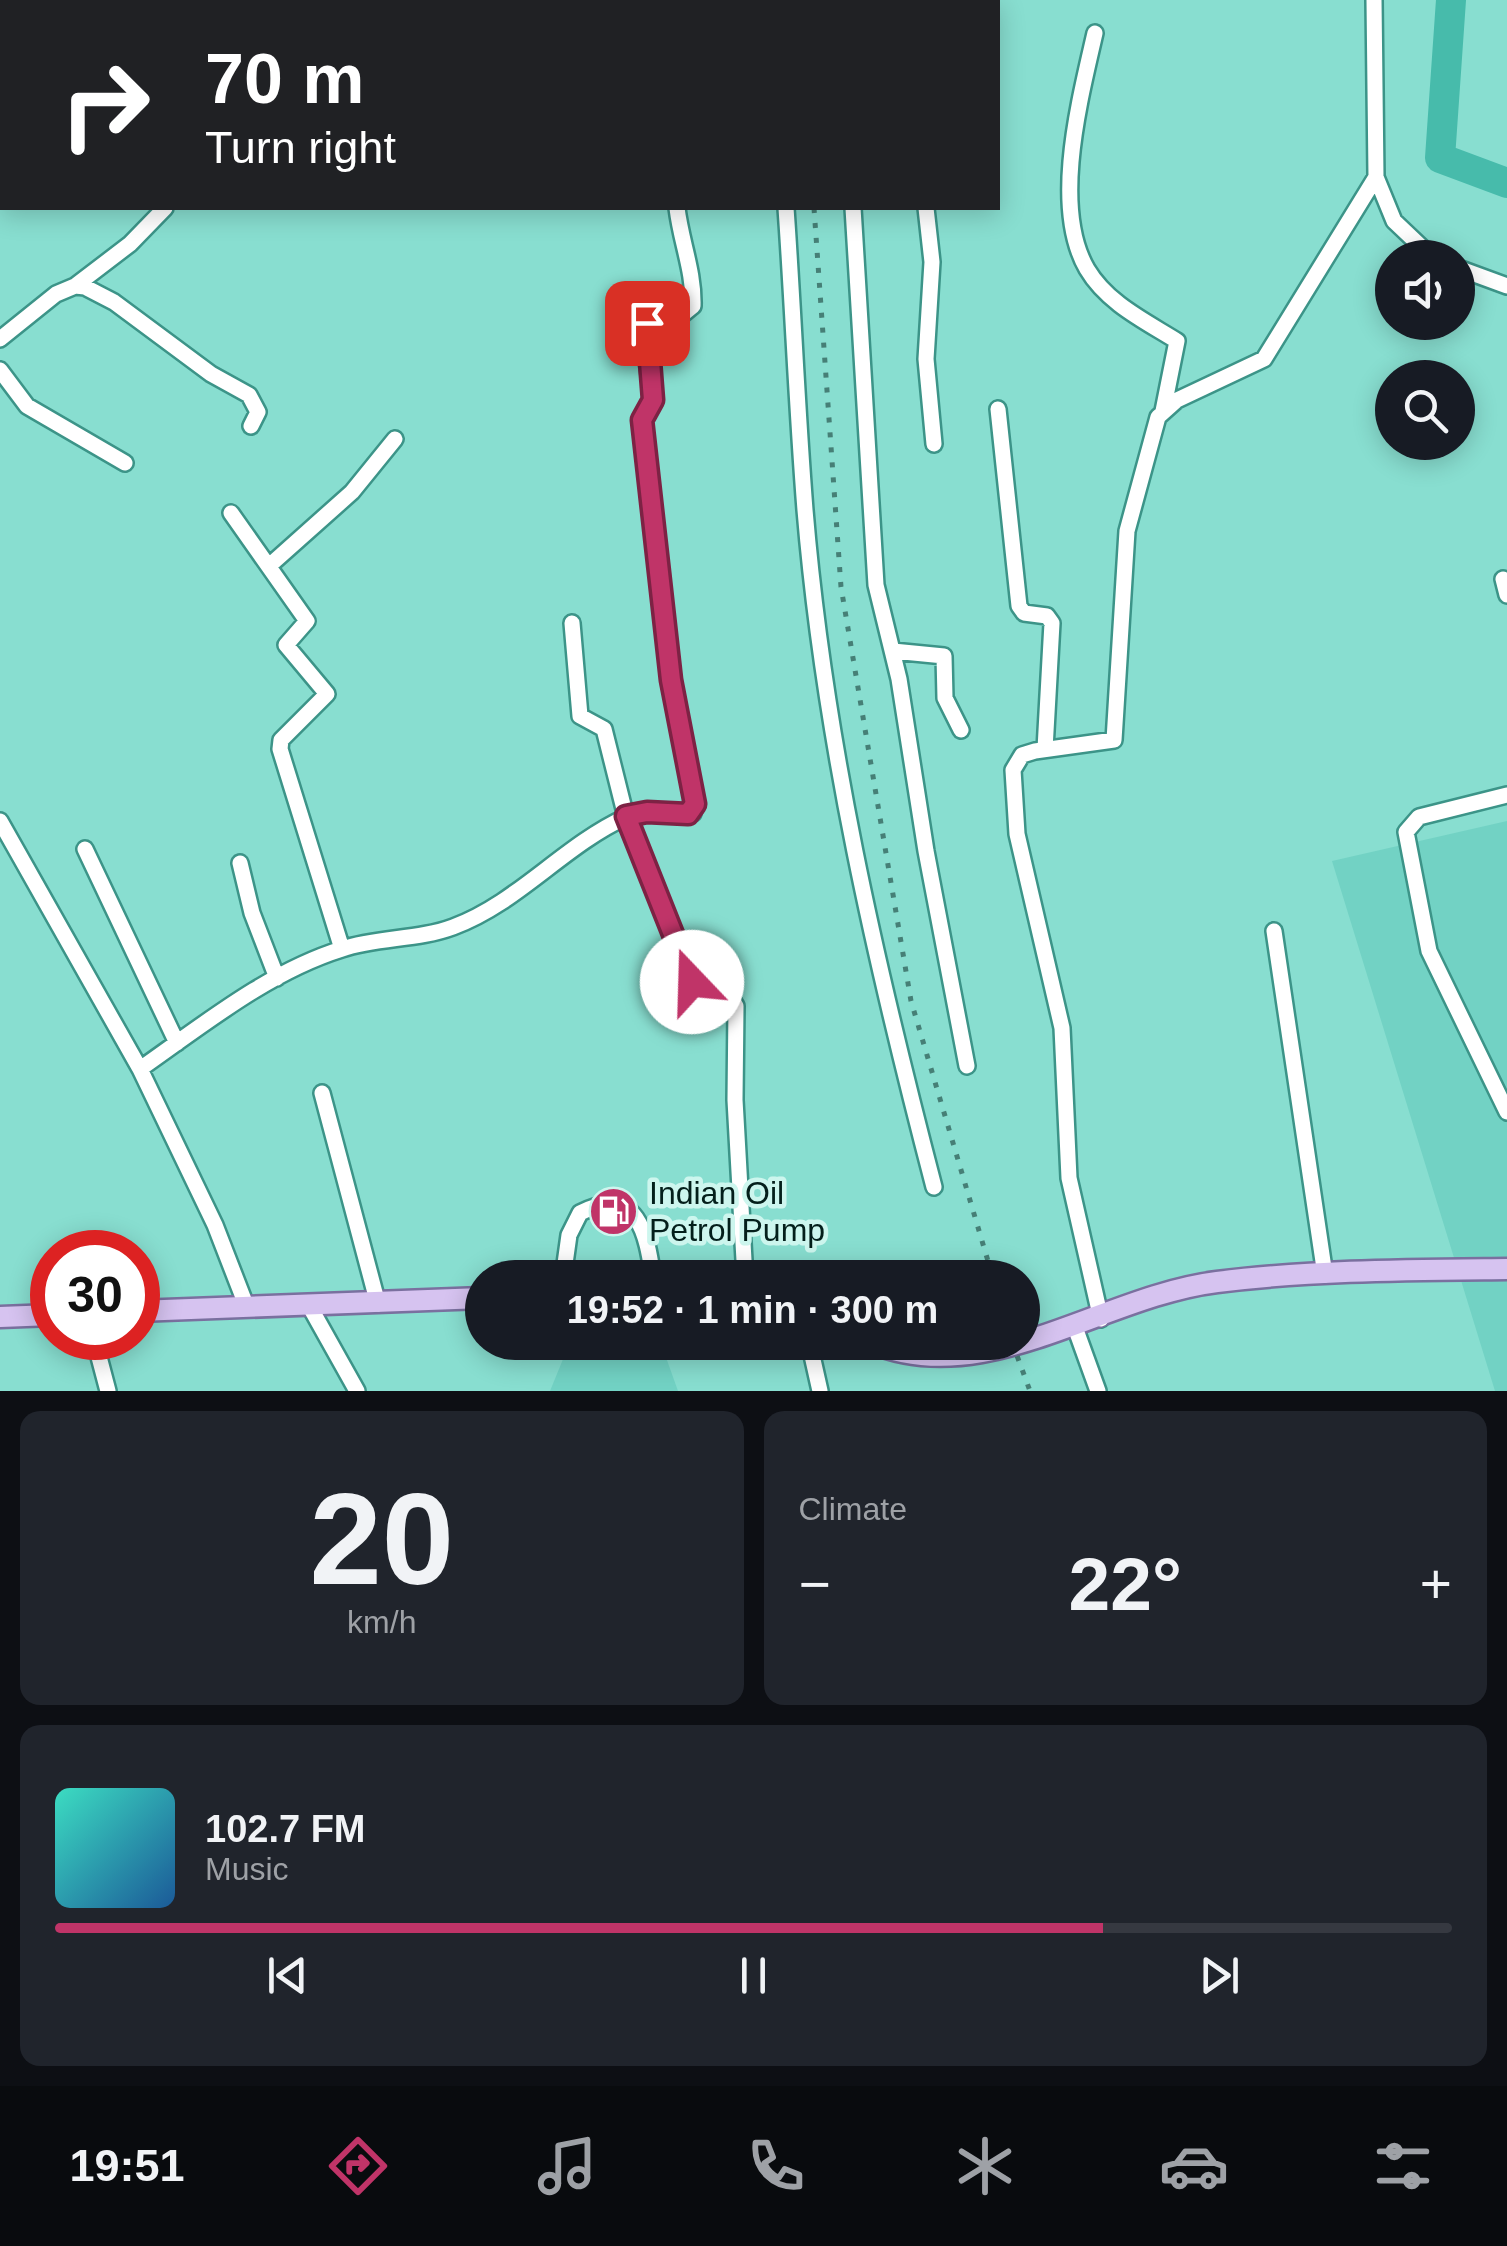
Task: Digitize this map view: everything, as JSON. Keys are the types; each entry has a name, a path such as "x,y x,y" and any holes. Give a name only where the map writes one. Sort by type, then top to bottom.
{"main road":[{"path":"1040,1346 1178,1289 1215,1282 1507,1270"},
{"path":"160,1310 465,1299"},
{"path":"0,1317 30,1316"},
{"path":"908,1360 960,1367 996,1360"}],"street":[{"path":"1374,0 1376,177 1401,230 1412,240"},
{"path":"1094,34 1073,148 1072,205 1078,248 1103,290 1177,340 1162,410 1127,531 1116,735 1110,742 1022,755 1014,764 1016,814 1062,1028 1067,1162 1101,1319"},
{"path":"1162,410 1264,358 1376,177"},
{"path":"0,339 56,294 74,286 130,244 164,210"},
{"path":"140,1069 277,978 342,948 466,921 497,905 577,845 626,816 647,812 688,814 695,804 671,680 642,420 652,404 646,346 648,316 655,311 682,315 693,306 690,260 680,236 677,210"},
{"path":"786,210 805,512 829,699 858,876 934,1187"},
{"path":"852,210 876,585 893,651 967,1066"},
{"path":"926,210 932,262 926,358 934,444"},
{"path":"1475,274 1507,286"},
{"path":"74,286 114,302 195,363 248,395 258,412 251,426"},
{"path":"0,370 27,406 126,463"},
{"path":"998,409 1019,606 1024,613 1047,616 1052,623 1045,750"},
{"path":"269,566 352,492 395,439"},
{"path":"231,512 307,623 286,641 287,648 327,694 281,740 280,749 342,948"},
{"path":"572,623 580,716 604,728 626,816 699,1002 708,1005 727,996 735,1001 744,1260"},
{"path":"893,651 944,656 944,698 960,730"},
{"path":"1507,795 1419,817 1406,832 1430,951 1507,1112"},
{"path":"0,821 140,1069 215,1225 246,1305"},
{"path":"85,850 177,1043"},
{"path":"240,863 252,913 277,978"},
{"path":"1274,931 1324,1275"},
{"path":"322,1093 378,1304"},
{"path":"566,1260 569,1236 580,1213 611,1206 626,1208 645,1227 650,1260"},
{"path":"310,1307 357,1391"},
{"path":"1076,1330 1098,1391"},
{"path":"100,1360 108,1391"},
{"path":"813,1360 820,1391"}],"shaded area":[{"path":"1507,821 1507,1391 1495,1391 1332,861"},
{"path":"563,1360 667,1360 678,1391 550,1391"}],"waterway":[{"path":"1451,0 1440,158 1507,183"}],"railway":[{"path":"814,210 841,587 911,1001 988,1260"},
{"path":"1019,1360 1030,1391"}],"place":[{"name":"Indian Oil Petrol Pump","path":"614,1211"}],"route":[{"path":"647,323 653,400 642,420 671,680 695,804 688,814 647,812 626,816 692,982"}]}
